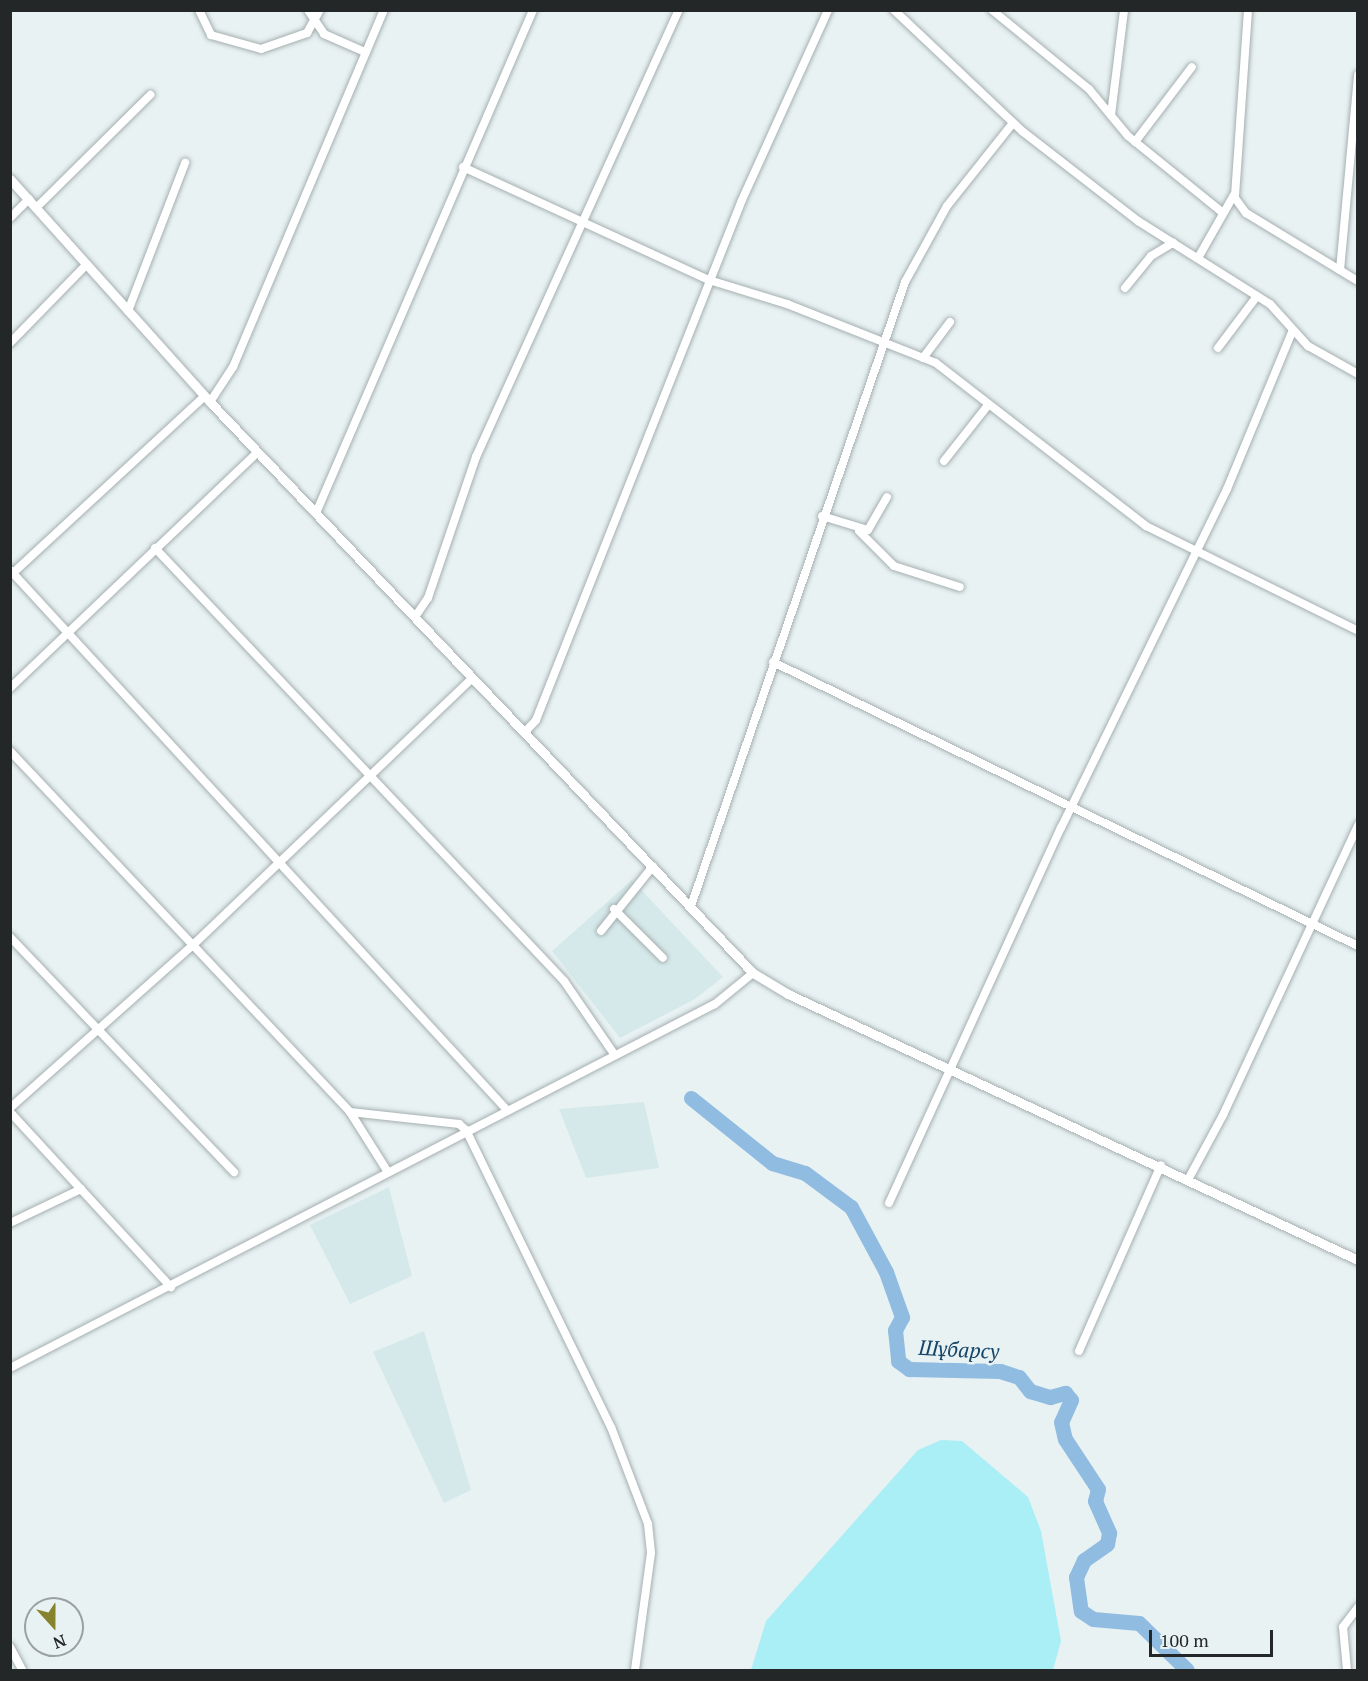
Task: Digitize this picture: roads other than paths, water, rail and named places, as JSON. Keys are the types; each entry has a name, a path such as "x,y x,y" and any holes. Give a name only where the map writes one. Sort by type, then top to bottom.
{"street":[{"path":"199,10 211,35 246,48 295,40 315,24 320,10"},
{"path":"308,10 315,24 324,34 365,52"},
{"path":"384,10 232,366 208,399 12,571 279,858 506,1109"},
{"path":"316,513 463,167 533,10"},
{"path":"414,617 428,598 459,497 580,220 679,10"},
{"path":"525,732 536,720 709,280 828,10"},
{"path":"894,10 1013,123 1173,243 1257,296 1292,332 1358,374"},
{"path":"992,10 1089,89 1135,142 1222,212"},
{"path":"1005,21 1006,10"},
{"path":"1111,115 1124,10"},
{"path":"1198,258 1222,212 1234,195 1248,10"},
{"path":"1135,142 1192,67"},
{"path":"1340,270 1358,75"},
{"path":"36,208 150,95"},
{"path":"691,906 881,341 921,246 1013,123"},
{"path":"128,311 185,163"},
{"path":"463,167 709,280 881,341 962,378 988,405 1118,507 1195,550 1358,631"},
{"path":"10,179 208,399 753,973 1358,1260"},
{"path":"1234,195 1246,213 1358,281"},
{"path":"10,218 28,199"},
{"path":"1125,288 1151,256 1173,243"},
{"path":"10,343 87,264"},
{"path":"1218,348 1257,296"},
{"path":"922,358 950,322"},
{"path":"889,1203 1195,550 1292,332"},
{"path":"944,461 988,405"},
{"path":"10,688 258,452"},
{"path":"860,531 872,526 887,497"},
{"path":"822,516 860,531 894,566 960,587"},
{"path":"155,548 564,981 615,1054"},
{"path":"773,662 1072,810 1358,946"},
{"path":"171,1287 10,1110 97,1028 193,945 279,858 472,678"},
{"path":"10,751 350,1112 388,1172"},
{"path":"1189,1178 1313,924 1358,825"},
{"path":"601,931 614,909 653,866"},
{"path":"614,909 663,958"},
{"path":"10,937 234,1172"},
{"path":"10,1368 171,1287 506,1109 715,1004 753,973"},
{"path":"350,1112 459,1124 466,1130 611,1427 648,1524 651,1553 635,1671"},
{"path":"1079,1351 1161,1165"},
{"path":"10,1223 81,1189"},
{"path":"1347,1671 1343,1627 1358,1607"},
{"path":"10,1647 22,1671"}],"waterway":[{"name":"Шұбарсу","path":"691,1098 772,1163 805,1173 851,1207 886,1272 902,1317 895,1330 898,1361 909,1369 1000,1371 1019,1377 1030,1391 1050,1397 1065,1393 1071,1400 1061,1422 1065,1439 1098,1489 1095,1501 1109,1533 1107,1544 1084,1560 1076,1577 1081,1611 1093,1619 1139,1623 1187,1670"}]}
